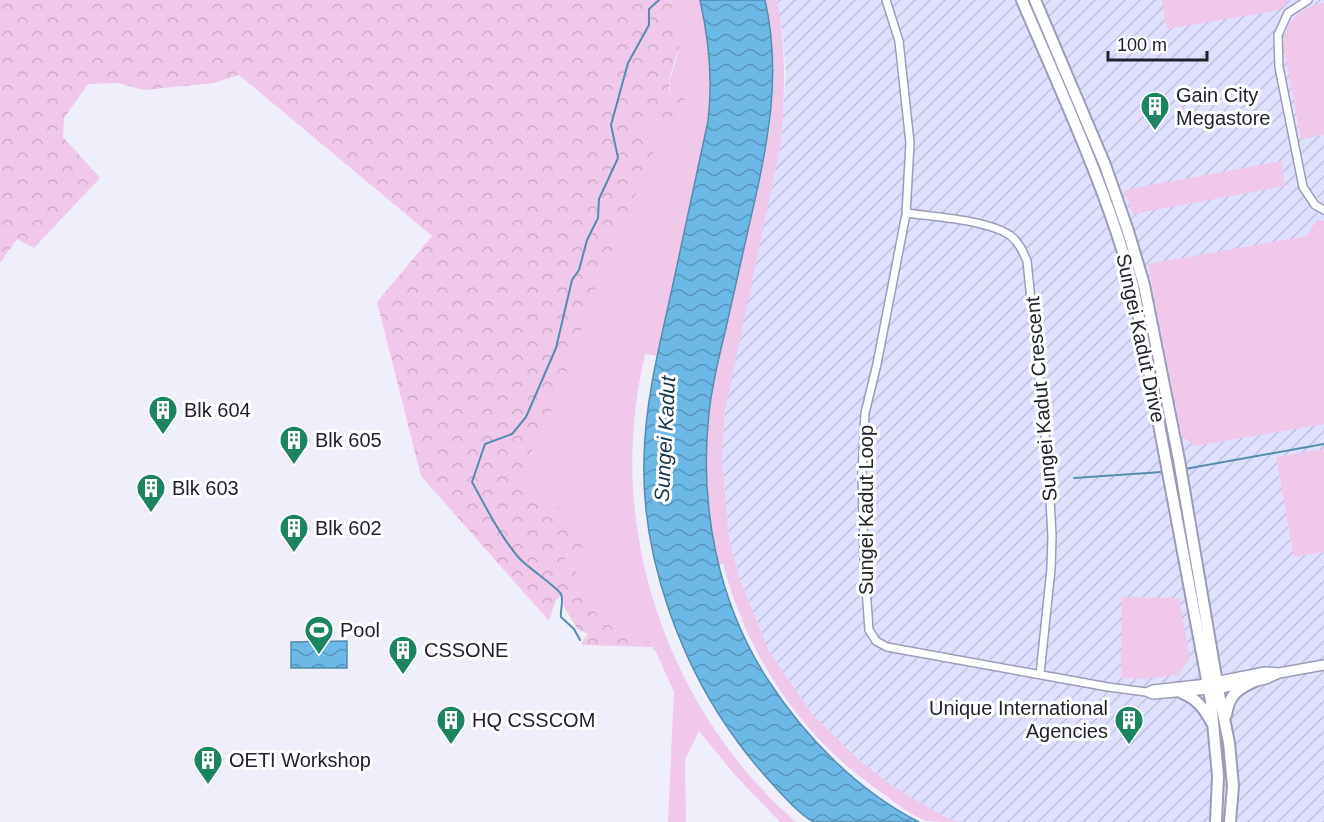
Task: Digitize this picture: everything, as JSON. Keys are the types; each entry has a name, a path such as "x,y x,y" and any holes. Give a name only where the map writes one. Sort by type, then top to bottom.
{"main road":[{"name":"Sungei Kadut Drive","path":"1022,0 1095,172 1120,240 1133,286 1193,609 1213,686"},
{"name":"Sungei Kadut Drive","path":"1035,0 1105,165 1144,285 1203,594 1213,686"},
{"path":"1193,609 1202,603 1203,594"},
{"path":"1225,721 1228,704 1234,692 1256,681"},
{"path":"1213,686 1225,721 1233,786 1230,822"},
{"path":"1213,686 1213,726 1218,777 1216,822"},
{"path":"1182,693 1191,696 1213,726"}],"street":[{"name":"Sungei Kadut Loop","path":"886,0 899,40 910,143 907,213 865,413 862,472 868,630 876,641 887,647 1153,695 1182,693 1213,686"},
{"path":"1308,0 1288,13 1278,35 1279,67 1303,187 1315,205 1324,210"},
{"name":"Sungei Kadut Crescent","path":"907,213 988,225 1001,230 1013,238 1022,249 1027,261 1049,474 1052,544 1040,674"},
{"path":"1213,686 1265,672 1279,673 1324,665"},
{"path":"1213,686 1256,681 1279,673"},
{"name":"Sungei Kadut Loop","path":"1146,692 1153,689 1213,686"}],"shaded area":[{"path":"776,0 1324,0 1324,822 959,822 944,816 894,787 859,760 813,715 770,653 739,577 729,538 722,460 725,412 732,372 780,148 786,74 783,35"}],"green space":[{"path":"0,0 671,0 681,33 669,89 672,98 684,98 686,104 678,123 664,118 646,122 646,135 654,136 657,143 593,295 559,395 521,474 525,489 567,512 568,531 582,537 583,544 580,551 567,552 565,562 579,574 590,592 594,610 604,624 633,630 634,636 646,639 653,647 582,645 588,634 578,630 564,607 563,594 556,600 549,621 421,476 377,302 432,236 239,75 214,83 144,90 118,83 88,84 64,118 63,137 100,178 34,248 17,239 0,263"},
{"path":"671,0 700,0 709,60 709,106 708,121 657,356 645,354 638,390 632,469 637,526 648,582 666,636 690,688 720,737 755,782 796,822 780,822 735,775 699,731 685,760 686,822 668,822 674,692 656,652 646,639 633,636 633,630 604,624 594,610 590,592 579,574 565,562 567,512 525,489 521,474 559,395 646,135 646,122 664,118 678,123 686,104 672,98 670,91 679,47 677,23"},
{"path":"765,0 776,0 779,10 784,62 783,113 780,148 725,411 722,460 729,538 739,577 770,653 813,715 859,760 894,787 944,816 959,822 927,821 915,816 852,770 826,746 802,720 763,663 747,631 723,564 718,565 710,516 707,445 715,372 770,129 773,88 772,56"},
{"path":"1162,0 1289,0 1280,10 1167,29"},
{"path":"1324,3 1324,135 1301,139 1284,39 1295,17 1307,8"},
{"path":"1281,161 1285,186 1133,214 1124,190"},
{"path":"1317,219 1324,222 1324,424 1195,446 1182,436 1148,264 1307,236"},
{"path":"1324,449 1324,552 1294,557 1276,457"},
{"path":"1122,597 1179,598 1190,659 1178,675 1140,679 1121,678"}],"water":[{"name":"Sungei Kadut","path":"700,0 765,0 772,55 771,109 763,163 716,370 709,413 707,482 710,517 724,585 750,650 768,680 799,722 834,761 854,778 875,795 919,822 815,822 798,811 754,763 719,714 683,646 658,572 649,534 645,496 645,438 657,358 708,121 709,60"},
{"name":"Pool","path":"347,641 347,668 291,668 291,642"}],"waterway":[{"path":"580,640 574,629 561,617 561,594 523,562 512,549 472,482 485,444 512,434 526,417 556,348 572,280 579,270 587,240 598,218 599,199 618,158 611,125 628,63 649,25 649,9 659,0"},
{"path":"1185,469 1324,444"},
{"path":"1074,478 1162,472"}],"place":[{"name":"Gain City Megastore","path":"1155,132"},
{"name":"Blk 604","path":"163,436"},
{"name":"Blk 605","path":"294,466"},
{"name":"Blk 603","path":"151,514"},
{"name":"Blk 602","path":"294,554"},
{"name":"Pool","path":"319,656"},
{"name":"CSSONE","path":"403,676"},
{"name":"HQ CSSCOM","path":"451,746"},
{"name":"Unique International Agencies","path":"1129,746"},
{"name":"OETI Workshop","path":"208,786"}]}
